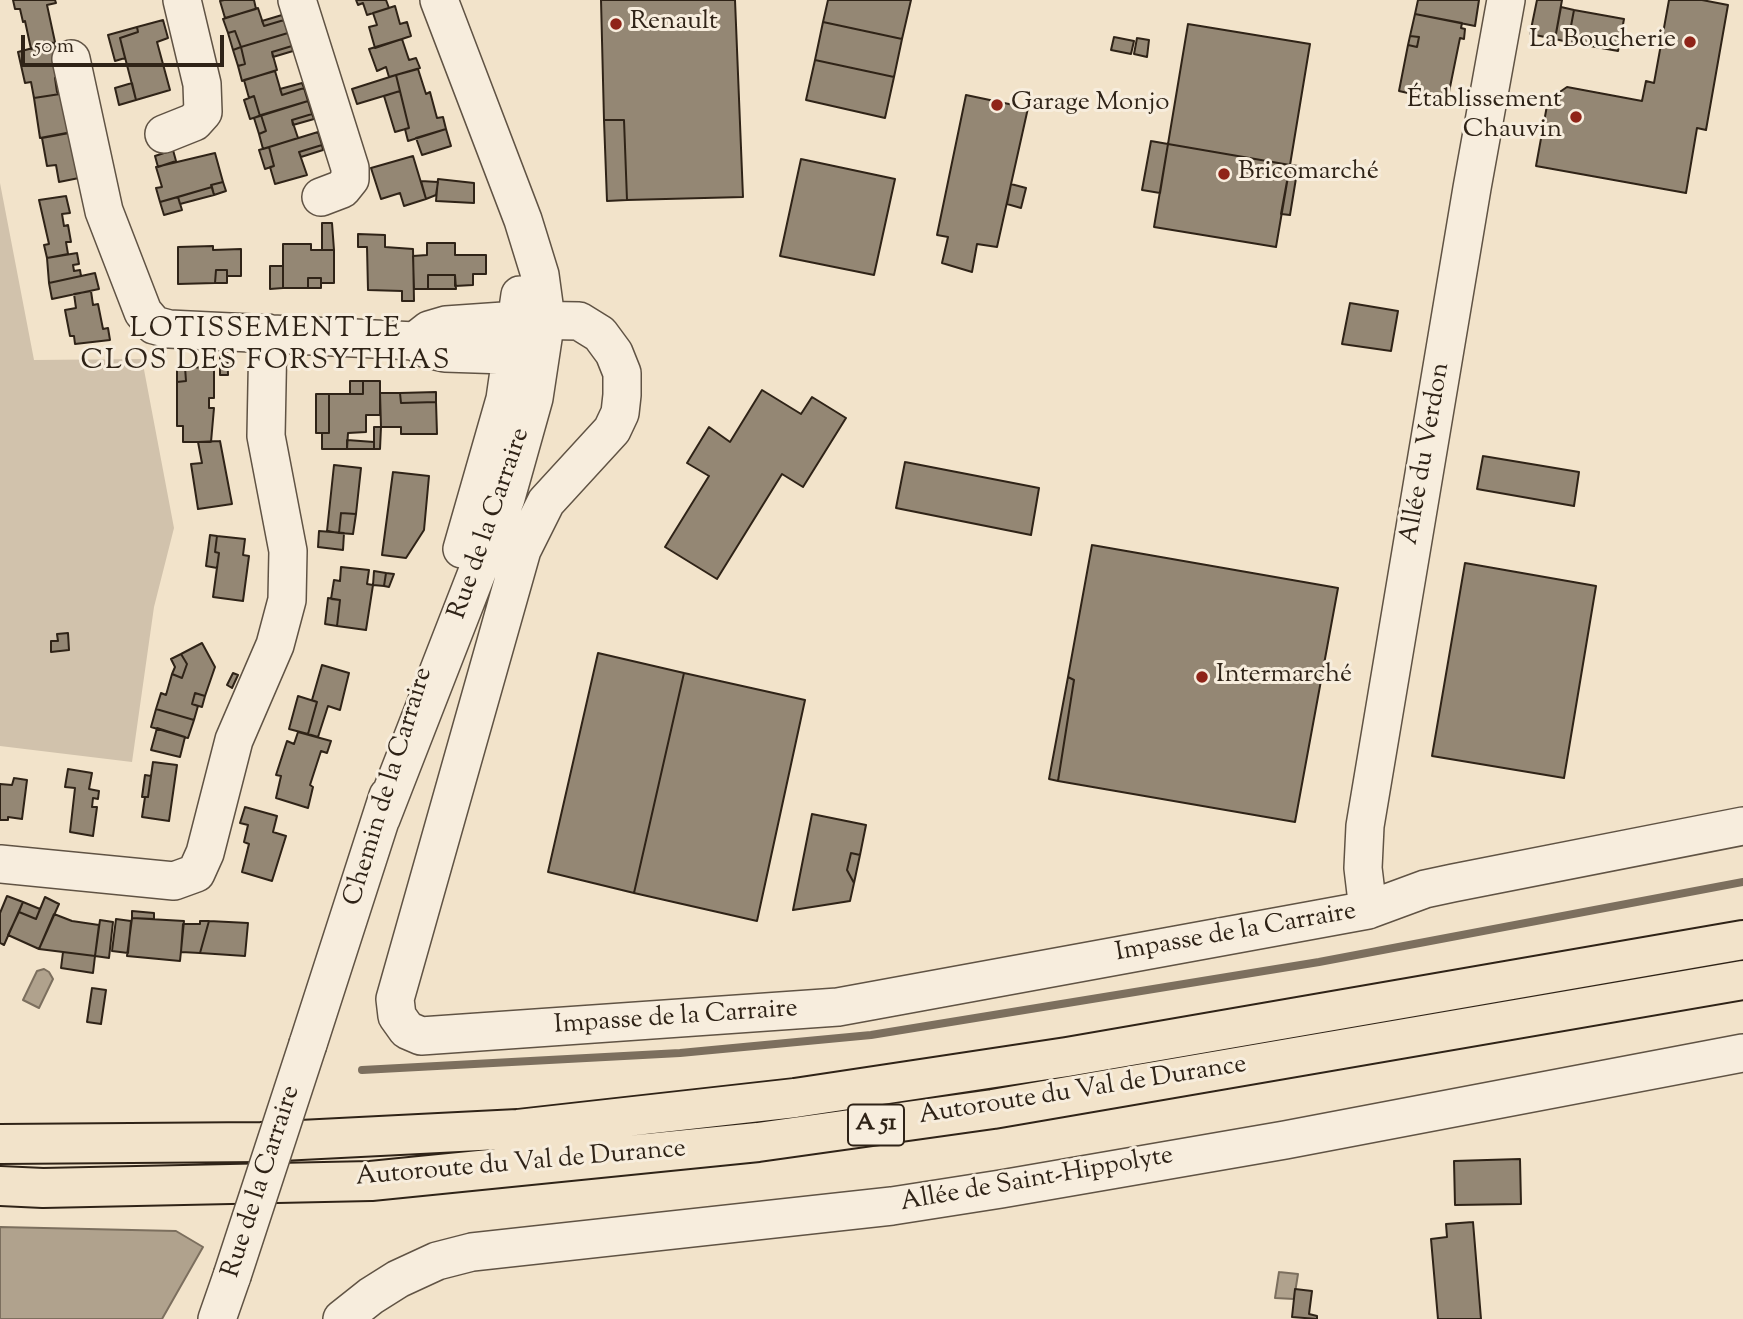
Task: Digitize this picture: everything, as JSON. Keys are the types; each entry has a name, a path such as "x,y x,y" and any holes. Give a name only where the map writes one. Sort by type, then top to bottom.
{"highway":[{"name":"Autoroute du Val de Durance","path":"0,1144 261,1142 518,1129 795,1098 1067,1057 1743,940"},
{"name":"Autoroute du Val de Durance","path":"0,1186 371,1181 758,1142 993,1109 1743,979"}],"street":[{"path":"164,134 194,122 203,112 202,84 182,0"},
{"path":"297,0 349,168 350,179 342,189 321,197"},
{"name":"Rue de la Carraire","path":"439,0 523,220 540,275 526,356 505,399 468,528"},
{"name":"Allée du Verdon","path":"1368,910 1363,868 1365,826 1469,201 1506,0"},
{"path":"71,59 104,211 143,312 154,325 169,329 415,341 427,349 445,352 526,356"},
{"name":"Impasse de la Carraire","path":"415,341 429,330 446,325 532,320 579,321 600,334 614,353 622,373 620,413 612,430 546,502 522,550 395,999 397,1016 407,1030 421,1036 838,1007 1368,910 1425,889 1743,826"},
{"path":"0,864 174,881 196,873 205,853 234,740 275,645 287,600 288,551 266,436 268,333"},
{"name":"Rue de la Carraire","path":"382,819 506,498 534,398 526,356"},
{"name":"Chemin de la Carraire","path":"308,1044 382,819 468,528"},
{"name":"Rue de la Carraire","path":"217,1319 308,1044"},
{"name":"Allée de Saint-Hippolyte","path":"342,1319 398,1279 437,1261 472,1252 892,1206 1001,1189 1285,1140 1743,1053"}],"shaded area":[{"path":"0,183 34,360 142,359 174,528 154,607 132,762 0,746"},
{"path":"44,969 53,979 39,1008 23,1000 37,971"},
{"path":"0,1227 176,1231 203,1247 162,1319 0,1319"},
{"path":"1279,1272 1298,1274 1294,1299 1275,1298"}],"building":[{"path":"13,0 55,0 56,3 47,5 55,42 31,49 25,21 23,22 20,9 15,9"},
{"path":"254,0 256,9 225,18 220,1"},
{"path":"356,0 386,0 389,8 367,15 363,3 358,5"},
{"path":"601,0 735,0 743,197 627,200 624,120 604,120"},
{"path":"828,0 911,0 902,39 823,22"},
{"path":"1418,0 1479,0 1475,26 1415,14"},
{"path":"1537,0 1562,0 1555,39 1530,34"},
{"path":"1669,0 1702,0 1728,5 1706,130 1697,128 1686,193 1536,166 1548,100 1567,87 1642,101 1646,81 1654,83"},
{"path":"395,6 400,24 407,22 411,36 375,48 369,27 377,25 373,13"},
{"path":"1561,7 1574,10 1568,42 1555,39"},
{"path":"258,8 264,26 284,20 288,33 241,47 235,31 228,33 223,19"},
{"path":"1574,10 1624,19 1618,51 1568,42"},
{"path":"1415,14 1462,23 1461,28 1465,29 1464,39 1460,38 1447,102 1399,91 1408,45 1417,47 1419,37 1410,36"},
{"path":"282,15 284,20 264,26 262,21"},
{"path":"163,20 168,38 157,42 170,90 136,100 120,38 138,32 137,27"},
{"path":"823,22 902,39 894,77 815,60"},
{"path":"1188,24 1310,44 1290,165 1168,144"},
{"path":"137,27 138,32 120,38 125,58 115,61 108,35"},
{"path":"235,31 241,47 233,50 228,33"},
{"path":"288,33 292,46 272,52 277,70 242,81 238,66 245,64 241,47"},
{"path":"1410,36 1419,37 1417,47 1408,45"},
{"path":"1114,37 1134,41 1131,54 1111,50"},
{"path":"1137,38 1149,40 1147,57 1134,54"},
{"path":"402,39 409,60 416,58 420,68 389,77 386,67 377,71 369,49"},
{"path":"55,42 61,76 55,78 57,92 60,94 34,98 31,82 25,83 18,52"},
{"path":"292,46 293,51 273,57 272,52"},
{"path":"241,47 245,64 238,66 233,50"},
{"path":"815,60 894,77 885,118 806,100"},
{"path":"418,69 426,94 430,92 437,118 443,117 446,129 408,141 405,129 409,128 396,75"},
{"path":"275,71 282,95 304,88 308,101 260,116 254,96 249,98 244,80"},
{"path":"396,75 400,91 357,104 352,89"},
{"path":"132,83 136,100 119,105 115,88"},
{"path":"302,83 304,88 282,95 280,89"},
{"path":"400,91 409,128 395,132 384,96"},
{"path":"60,94 77,131 40,138 34,98"},
{"path":"966,95 1028,108 997,247 977,244 972,272 942,263 948,237 937,235"},
{"path":"254,96 260,116 250,119 244,100"},
{"path":"308,101 312,114 292,120 298,138 263,149 259,134 266,131 261,115"},
{"path":"312,114 314,119 293,125 292,120"},
{"path":"261,115 266,131 259,134 254,118"},
{"path":"604,120 624,120 627,200 607,201"},
{"path":"446,129 451,146 422,155 416,138"},
{"path":"80,131 79,178 59,182 56,165 47,166 42,138"},
{"path":"318,132 322,145 299,152 307,175 275,184 270,167 274,166 269,147"},
{"path":"1151,141 1168,144 1160,193 1142,190"},
{"path":"1168,144 1290,165 1276,247 1154,227"},
{"path":"322,145 323,150 301,157 299,152"},
{"path":"269,147 274,166 265,169 259,150"},
{"path":"173,150 176,161 158,167 155,156"},
{"path":"215,153 223,182 160,202 156,188 162,187 156,167"},
{"path":"413,156 426,199 404,206 400,193 381,199 371,168"},
{"path":"801,159 895,179 874,275 780,256"},
{"path":"1290,165 1298,166 1290,215 1281,214"},
{"path":"438,179 474,183 474,203 436,201"},
{"path":"421,181 438,182 436,195 426,199"},
{"path":"223,182 226,191 214,195 211,185"},
{"path":"1011,184 1026,188 1021,208 1007,204"},
{"path":"212,187 214,195 180,204 178,197"},
{"path":"66,196 70,213 62,214 64,226 68,225 71,242 66,242 68,254 47,258 44,245 49,244 39,200"},
{"path":"178,197 182,210 164,215 160,202"},
{"path":"322,223 332,223 334,250 322,250"},
{"path":"358,234 385,235 385,247 413,249 414,301 402,301 402,291 368,290 367,247 358,247"},
{"path":"427,243 455,243 455,255 486,255 486,274 473,274 473,285 455,286 455,275 428,275 428,289 414,289 413,256 427,255"},
{"path":"283,244 311,244 311,250 334,250 334,283 321,283 321,278 308,278 308,288 283,288"},
{"path":"213,246 213,250 241,249 241,276 227,276 227,270 216,270 215,283 178,284 178,247"},
{"path":"77,253 79,264 73,265 74,271 80,270 81,276 49,283 47,258"},
{"path":"270,266 283,266 283,288 270,289"},
{"path":"216,270 227,270 227,283 215,283"},
{"path":"95,273 99,289 52,299 49,283"},
{"path":"428,275 455,275 456,289 428,289"},
{"path":"308,278 321,278 321,288 308,288"},
{"path":"91,291 93,305 98,304 103,329 108,328 110,340 75,344 74,336 70,336 65,310 76,308 74,294"},
{"path":"1350,303 1398,311 1391,351 1342,344"},
{"path":"220,343 227,343 228,375 220,375"},
{"path":"177,367 185,367 186,381 177,382"},
{"path":"185,367 214,368 214,398 209,398 209,408 214,408 211,442 183,442 183,426 177,426 177,382 186,381"},
{"path":"350,381 363,381 363,394 350,394"},
{"path":"363,381 380,381 380,415 366,415 366,432 348,433 347,449 322,449 322,433 329,433 329,394 363,394"},
{"path":"762,390 801,414 812,397 846,418 803,487 782,474 717,579 665,547 709,476 687,463 709,427 730,442"},
{"path":"436,392 436,402 401,403 400,393"},
{"path":"380,393 400,393 401,403 436,402 437,434 401,434 401,427 381,427"},
{"path":"316,394 329,394 329,433 316,433"},
{"path":"374,427 381,427 380,449 374,449"},
{"path":"347,440 374,442 374,449 347,449"},
{"path":"220,441 232,504 198,509 191,464 202,463 198,442"},
{"path":"1483,456 1579,472 1574,506 1477,489"},
{"path":"905,462 1039,488 1031,535 896,508"},
{"path":"334,465 361,468 356,514 341,513 339,533 327,531"},
{"path":"393,472 429,476 424,530 406,558 382,555"},
{"path":"341,513 356,514 353,534 339,533"},
{"path":"319,531 344,533 343,550 318,547"},
{"path":"210,535 217,536 217,568 206,566"},
{"path":"217,536 245,539 243,555 249,556 243,601 213,597 219,553 215,552"},
{"path":"1092,545 1338,588 1295,822 1058,781 1074,680 1068,677"},
{"path":"1465,563 1596,586 1564,778 1432,756"},
{"path":"341,567 369,570 367,584 373,585 366,630 337,626 340,600 331,599 334,580 340,581"},
{"path":"374,571 386,573 384,586 373,585"},
{"path":"386,573 394,574 389,587 384,586"},
{"path":"328,598 340,600 337,626 325,624"},
{"path":"68,633 69,650 51,652 51,641 58,641 57,634"},
{"path":"202,643 215,667 205,696 195,693 192,704 198,706 194,720 156,709 161,693 166,695 172,674 182,678 187,664 181,654"},
{"path":"598,653 684,673 634,893 548,872"},
{"path":"181,654 187,664 182,678 172,674 175,667 171,659"},
{"path":"322,665 349,673 340,710 328,706 318,737 308,734 317,702 312,700"},
{"path":"233,673 238,675 232,688 227,685"},
{"path":"684,673 805,700 757,921 634,893"},
{"path":"1068,677 1074,680 1058,781 1049,779"},
{"path":"195,693 205,696 202,707 192,704"},
{"path":"298,696 317,702 308,734 289,729"},
{"path":"156,709 194,720 188,738 151,727"},
{"path":"157,728 185,737 180,757 151,750"},
{"path":"298,732 331,741 327,753 321,751 310,785 313,787 308,808 276,798 281,776 276,775 287,741 294,744"},
{"path":"153,762 177,765 169,821 142,817"},
{"path":"68,769 92,773 89,789 99,791 98,799 93,798 92,807 97,807 93,836 70,832 75,788 65,787"},
{"path":"145,775 151,776 148,797 142,797"},
{"path":"14,778 27,780 22,819 8,817 8,820 0,820 0,784 12,785"},
{"path":"245,807 277,816 273,832 286,836 272,881 242,872 249,844 244,842 248,825 240,823"},
{"path":"812,814 866,825 860,855 851,853 847,870 854,883 850,901 793,910"},
{"path":"851,853 860,855 854,883 847,870"},
{"path":"7,896 23,902 4,945 0,943 0,913"},
{"path":"45,897 59,904 39,949 8,935 19,912 36,919"},
{"path":"23,902 40,909 36,919 19,912"},
{"path":"132,911 154,913 154,919 132,918"},
{"path":"54,914 72,921 99,925 95,956 39,949"},
{"path":"132,918 184,921 180,961 127,956"},
{"path":"116,919 131,921 128,953 112,951"},
{"path":"100,920 113,922 109,958 95,956"},
{"path":"200,921 209,921 200,953 181,952 183,924 200,924"},
{"path":"209,921 248,923 245,956 200,953"},
{"path":"63,952 95,956 93,973 61,968"},
{"path":"92,988 106,990 101,1024 87,1022"},
{"path":"1520,1159 1521,1204 1455,1205 1454,1161"},
{"path":"1473,1222 1481,1319 1438,1319 1431,1239 1447,1237 1446,1224"},
{"path":"1295,1289 1312,1291 1309,1314 1317,1316 1317,1319 1292,1317"}],"waterway":[{"path":"362,1070 680,1053 871,1035 1319,962 1743,882"}],"place":[{"name":"Renault","path":"616,24"},
{"name":"La Boucherie","path":"1690,42"},
{"name":"Garage Monjo","path":"997,105"},
{"name":"Établissement Chauvin","path":"1576,117"},
{"name":"Bricomarché","path":"1224,174"},
{"name":"Intermarché","path":"1202,677"}],"district":[{"name":"LOTISSEMENT LE CLOS DES FORSYTHIAS","path":"266,347"}]}
